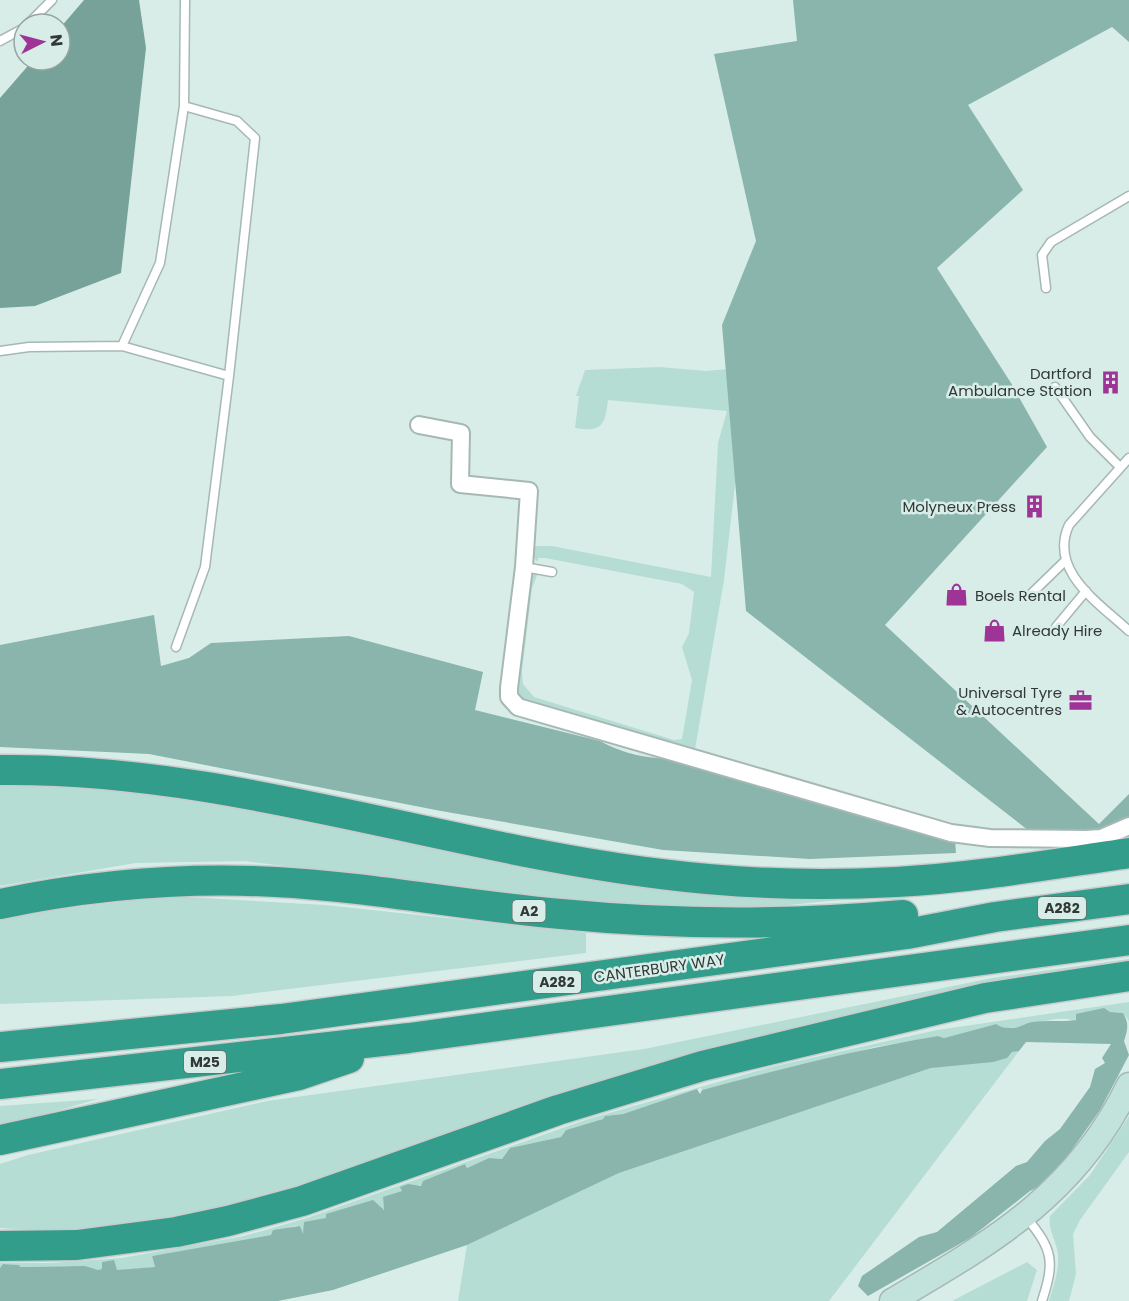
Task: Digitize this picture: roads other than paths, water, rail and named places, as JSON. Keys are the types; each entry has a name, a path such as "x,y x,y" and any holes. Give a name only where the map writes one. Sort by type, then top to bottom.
{"highway":[{"path":"0,770 100,774 201,785 621,869 754,883 899,882 1129,853"},
{"name":"A2","path":"0,904 130,883 227,880 305,884 490,907 633,919 795,921 911,915 996,917"},
{"name":"CANTERBURY WAY","path":"117,1037 281,1019 837,943 996,917 1129,899"},
{"name":"A282","path":"409,1038 1129,940"},
{"path":"0,1246 77,1245 176,1232 228,1221 325,1194 490,1133 702,1066 985,998 1129,976"},
{"path":"879,1024 1050,1002 1129,996"},
{"path":"0,1031 117,1037"},
{"path":"0,1047 117,1037"},
{"path":"0,1140 299,1075 409,1038"},
{"name":"M25","path":"0,1084 409,1038"}],"main road":[{"path":"891,1301 972,1254 1026,1216 1062,1182 1096,1143 1129,1085"}],"street":[{"path":"419,424 461,433 460,484 529,491 524,567 509,688 510,700 520,708 951,833 990,838 1086,839 1101,838 1129,826"}],"lane":[{"path":"40,12 52,0"},
{"path":"122,346 160,262 184,106 185,0"},
{"path":"176,647 205,567 255,138 237,121 184,106"},
{"path":"1046,288 1042,255 1051,242 1125,195 1129,196"},
{"path":"0,351 28,346 122,346 229,376"},
{"path":"1055,387 1090,437 1120,467"},
{"path":"1129,458 1069,525 1064,535 1068,569 1086,591 1129,631"},
{"path":"1032,593 1066,560"},
{"path":"524,567 552,572"},
{"path":"1056,627 1086,591"},
{"path":"1026,1216 1046,1244 1051,1258 1042,1301"}],"place":[{"name":"Dartford Ambulance Station","path":"1110,382"},
{"name":"Molyneux Press","path":"1034,506"},
{"name":"Boels Rental","path":"957,595"},
{"name":"Already Hire","path":"994,630"},
{"name":"Universal Tyre & Autocentres","path":"1080,701"}]}
